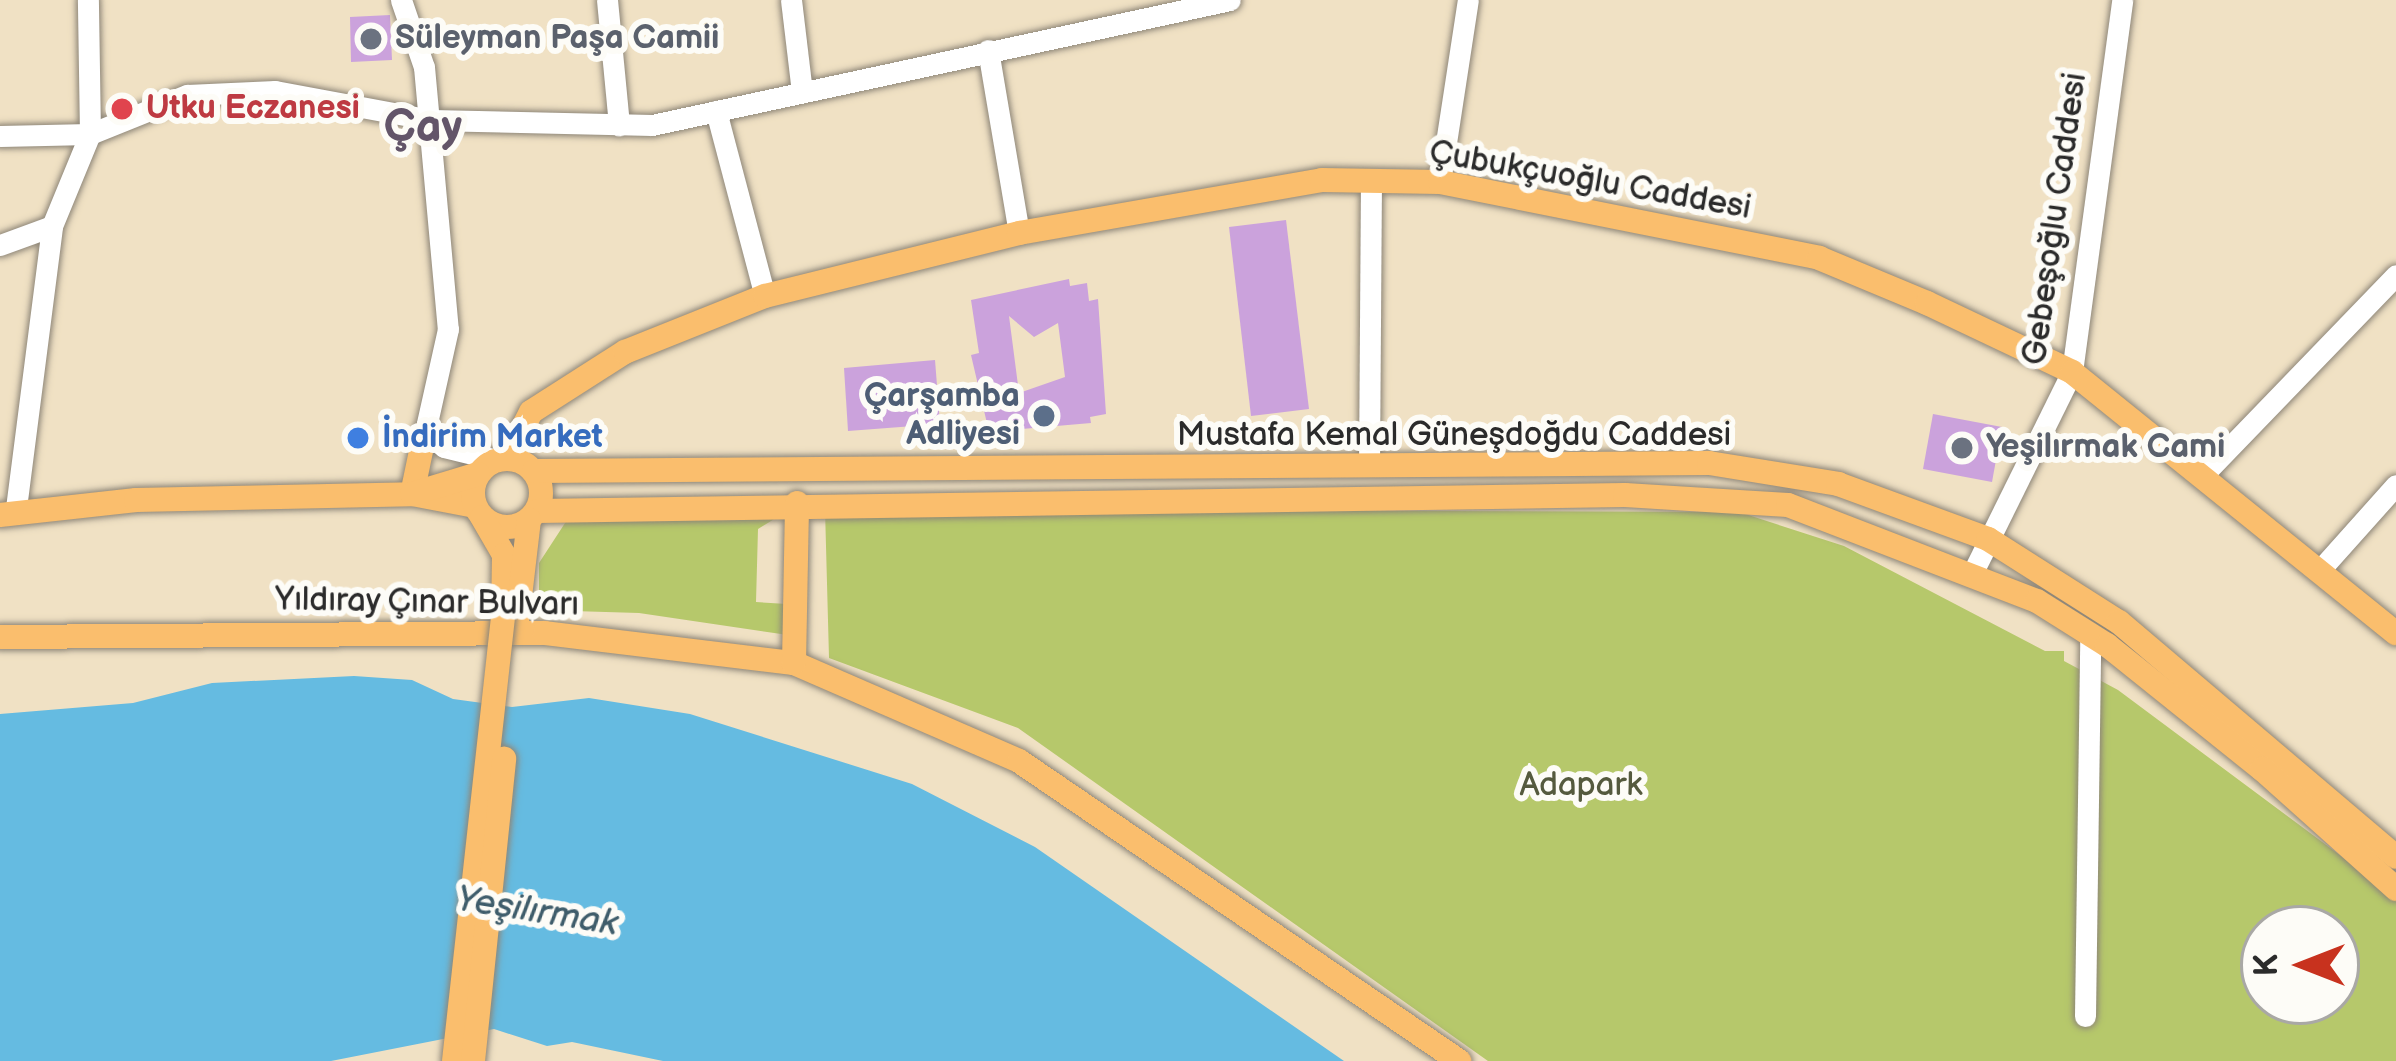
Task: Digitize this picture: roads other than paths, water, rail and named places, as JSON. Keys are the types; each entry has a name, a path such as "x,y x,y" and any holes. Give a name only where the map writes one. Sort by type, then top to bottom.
{"main road":[{"name":"Çubukçuoğlu Caddesi","path":"494,464 531,412 625,352 765,296 1019,233 1322,180 1440,182 1819,258 2072,372 2396,633"},
{"path":"412,494 425,432"},
{"name":"Mustafa Kemal Güneşdoğdu Caddesi","path":"534,471 1709,463 1838,484 1988,539 2119,622 2391,868"},
{"path":"412,494 494,464 534,471 542,491 510,619 454,1061"},
{"path":"473,1061 510,619 504,555 478,510 494,464"},
{"path":"8,512 412,494 478,510 499,526 533,515"},
{"name":"Mustafa Kemal Güneşdoğdu Caddesi","path":"533,515 797,502 1680,495 1788,506 1974,570 2090,635 2391,868"},
{"path":"794,663 797,502"},
{"name":"Yıldıray Çınar Bulvarı","path":"0,637 545,633 794,663 1019,761 1459,1061"}],"street":[{"path":"8,512 52,226 90,134 88,0"},
{"path":"401,0 410,13 431,120 448,329 425,432 444,447 494,464"},
{"path":"607,0 619,125"},
{"path":"791,0 802,92"},
{"path":"0,136 90,134 187,95 275,91 431,120 619,125 716,111 1230,0"},
{"path":"1440,182 1468,0"},
{"name":"Gebeşoğlu Caddesi","path":"1974,570 2072,372 2078,288 2122,0"},
{"path":"988,50 1019,233"},
{"path":"716,111 765,296"},
{"path":"1370,466 1371,180"},
{"path":"0,244 52,226"},
{"path":"2202,476 2396,275"},
{"path":"2319,571 2396,485"},
{"path":"2085,1016 2090,635"}],"water":[{"name":"Yeşilırmak","path":"354,676 412,680 453,699 512,707 589,698 690,714 912,784 1035,847 1344,1061 663,1061 572,1042 547,1046 494,1029 331,1061 0,1061 0,714 133,703 212,683"}],"place":[{"name":"Süleyman Paşa Camii","path":"371,39"},
{"name":"Utku Eczanesi","path":"122,109"},
{"name":"Çarşamba Adliyesi","path":"1044,416"},
{"name":"İndirim Market","path":"358,438"},
{"name":"Yeşilırmak Cami","path":"1962,448"}],"district":[{"name":"Çay","path":"423,128"}],"park label":[{"name":"Adapark","path":"1581,786"}]}
